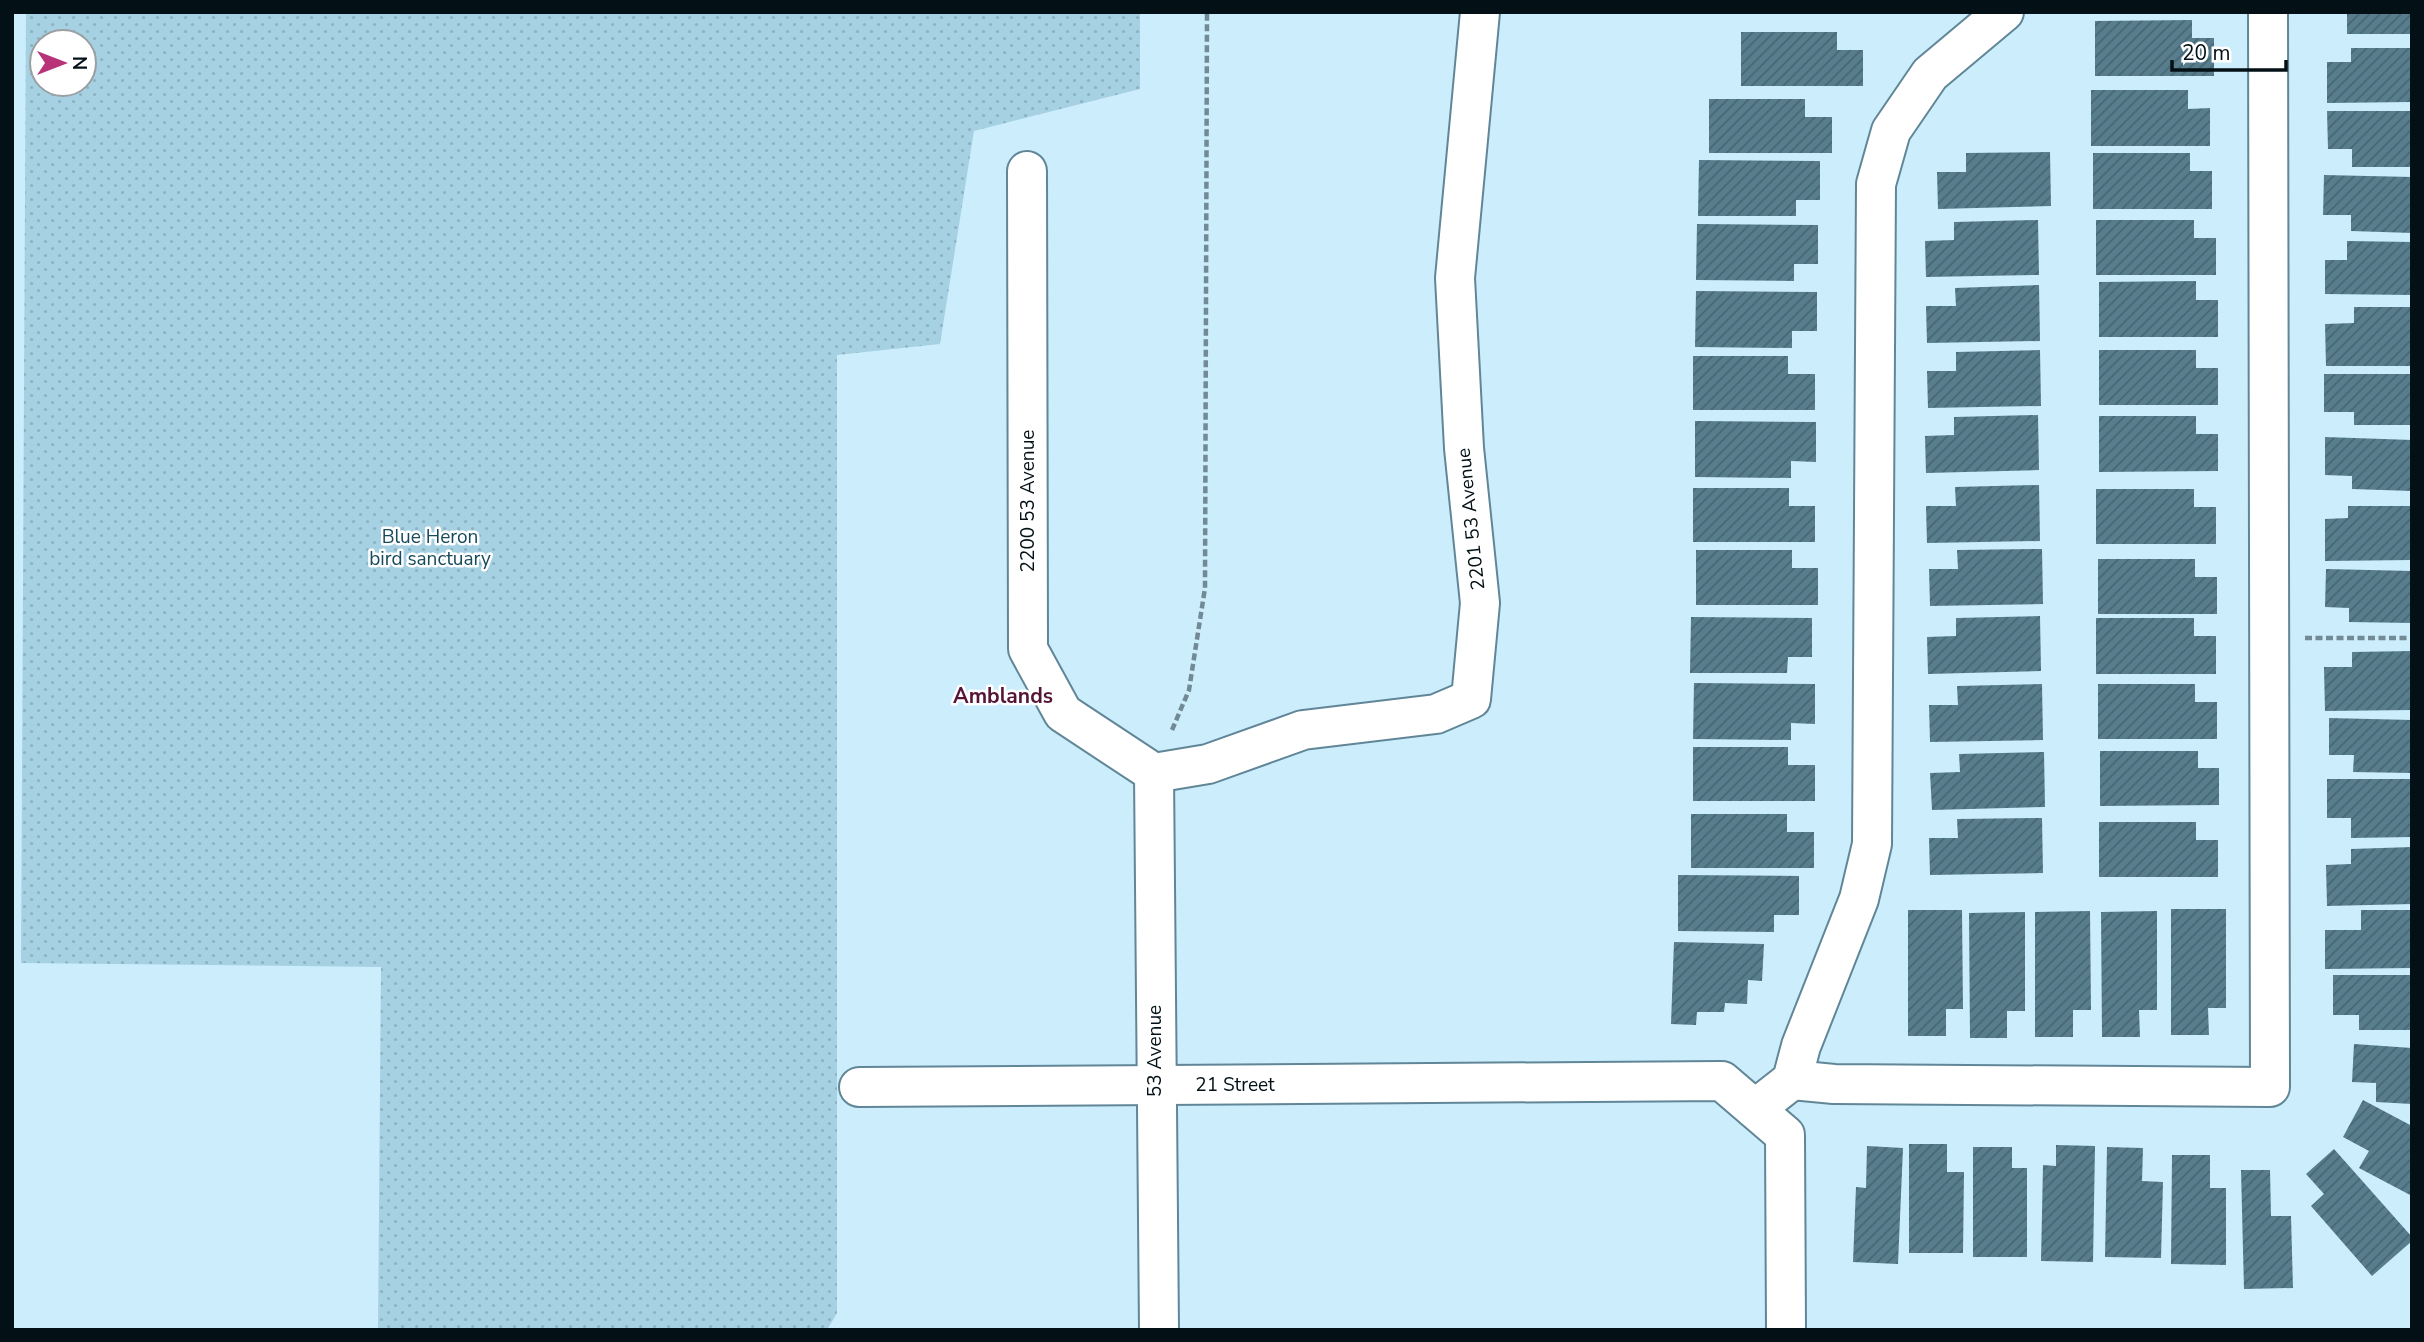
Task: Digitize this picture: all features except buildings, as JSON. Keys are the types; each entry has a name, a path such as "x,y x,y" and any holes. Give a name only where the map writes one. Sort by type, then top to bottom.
{"street":[{"name":"2201 53 Avenue","path":"1154,773 1208,764 1303,730 1436,714 1471,699 1480,603 1464,448 1455,278 1480,12"},
{"path":"1755,1109 1792,1080 1801,1046 1859,899 1872,844 1876,184 1891,131 1930,74 2004,12"},
{"path":"1792,1080 1834,1084 2270,1087 2268,12"},
{"name":"2200 53 Avenue","path":"1027,171 1028,649 1063,713 1154,773"},
{"name":"53 Avenue","path":"1154,773 1159,1330"},
{"name":"21 Street","path":"859,1087 1722,1081 1785,1135 1786,1330"}],"path":[{"path":"1154,773 1189,691 1205,588 1207,12"},
{"path":"2269,639 2412,638"}],"green space":[{"name":"Blue Heron bird sanctuary","path":"26,12 1140,12 1140,89 974,131 940,344 837,355 837,1313 827,1330 378,1329 381,967 21,963"}],"district":[{"name":"Amblands","path":"1003,696"}]}
